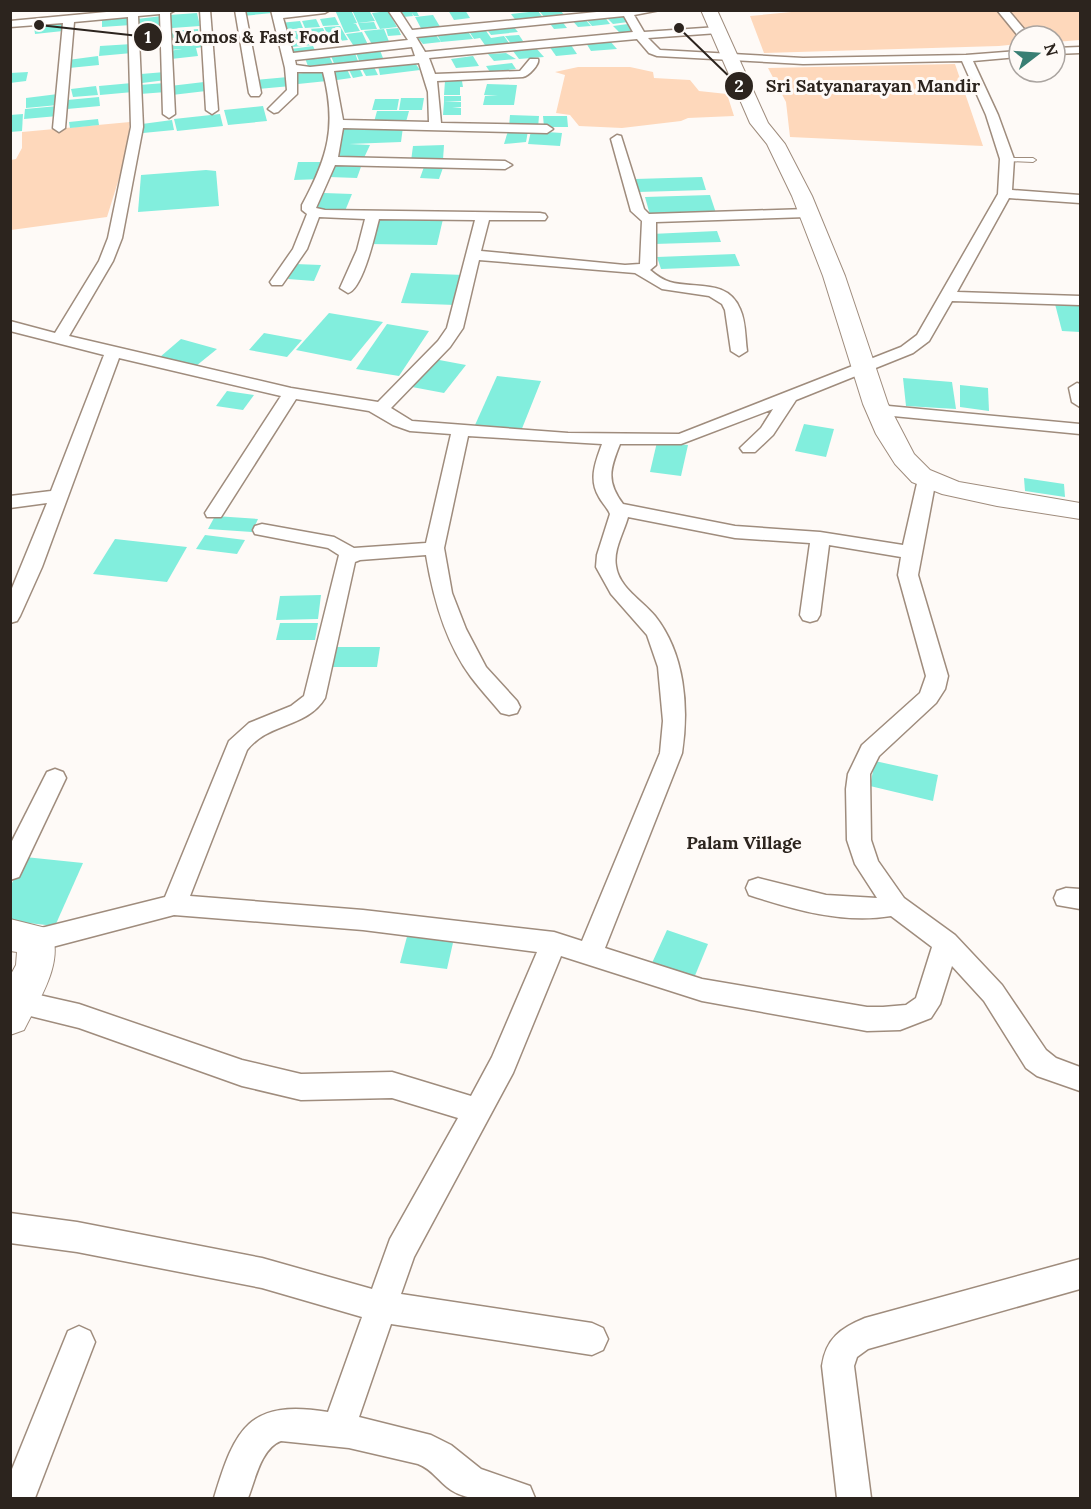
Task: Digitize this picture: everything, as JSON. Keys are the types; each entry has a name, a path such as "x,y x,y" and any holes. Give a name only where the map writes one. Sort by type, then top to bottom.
{"street":[{"path":"16,18 69,19 171,10"},
{"path":"206,10 212,110"},
{"path":"240,10 255,93"},
{"path":"274,109 293,91 277,13 325,10"},
{"path":"393,10 412,39 432,78 435,125"},
{"path":"530,44 509,13 533,10"},
{"path":"289,63 412,39 517,24 626,11 655,10"},
{"path":"709,10 732,32 751,58 758,76"},
{"path":"728,10 732,32 729,56 760,127 775,141 825,253 878,410 896,444 920,475 927,479 962,490 1080,511"},
{"path":"1002,10 1014,24"},
{"path":"16,18 94,11"},
{"path":"165,11 169,114"},
{"path":"626,11 649,48 657,53 803,61 966,58 1007,55"},
{"path":"60,337 106,261 116,238 137,127 133,14"},
{"path":"58,128 69,19"},
{"path":"289,63 306,70 328,69 530,44 643,35 732,32"},
{"path":"10,326 60,337 113,353 291,393 381,409 392,420 401,424 460,432 568,438 681,439 863,367 916,345 923,339 945,296 1005,194 1007,159 992,115 966,58"},
{"path":"432,78 523,74 534,62"},
{"path":"328,69 337,100 338,124 331,162 326,176 309,205 309,210 314,213 540,218"},
{"path":"774,115 778,125 775,141"},
{"path":"338,124 547,129"},
{"path":"617,139 638,211 649,219 807,213"},
{"path":"331,162 505,165"},
{"path":"1005,194 1080,199"},
{"path":"277,282 300,249 314,213"},
{"path":"348,288 364,250 373,215"},
{"path":"381,409 444,344 455,328 483,216"},
{"path":"474,255 639,269 649,266 649,219"},
{"path":"639,269 656,282 667,286 694,289 724,298 733,308 739,351"},
{"path":"945,296 1080,301"},
{"path":"10,616 59,496 113,353"},
{"path":"214,513 291,393"},
{"path":"749,448 766,431 789,397"},
{"path":"878,410 1080,429"},
{"path":"460,432 434,548 442,592 456,629 478,671 509,707"},
{"path":"590,954 667,764 674,739 673,711 663,648 652,627 619,591 607,572 605,564 618,522 618,509 607,495 601,476 613,438"},
{"path":"927,479 910,552 909,585 933,656 937,676 934,689 914,712 870,751 860,774 858,789 859,840 867,864 895,905 946,942 993,993 1036,1059 1047,1067 1080,1079"},
{"path":"10,502 59,496"},
{"path":"618,509 735,532 820,538 910,552"},
{"path":"262,530 334,543 351,555 434,548"},
{"path":"810,615 820,538"},
{"path":"174,905 237,747 244,737 257,726 306,708 314,698 343,563 351,555"},
{"path":"10,870 55,777"},
{"path":"758,888 845,910 873,910 895,905"},
{"path":"477,1111 392,1085 301,1087 242,1073 79,1016 14,1010 35,965 24,937 174,905 363,920 554,943 702,990 867,1019 903,1018 921,1011 927,1004 946,942"},
{"path":"338,1431 401,1250 503,1064 554,943"},
{"path":"10,1228 77,1237 262,1273 381,1307 592,1339"},
{"path":"854,1498 838,1366 839,1355 844,1345 865,1334 1080,1274"},
{"path":"18,1498 79,1342"},
{"path":"231,1498 254,1443 271,1426 306,1424 433,1453 443,1458 459,1476 518,1498"}],"lane":[{"path":"1007,159 1033,160"}],"shaded area":[{"path":"813,10 1080,11 1080,40 1067,41 1067,24 1007,24 1007,45 764,53 750,16"},
{"path":"955,64 983,146 790,137 786,102 768,68"},
{"path":"578,67 630,67 653,72 654,78 690,80 699,91 727,94 734,116 688,118 681,121 622,128 579,126 570,115 556,113 565,75 555,72"},
{"path":"130,122 126,156 107,217 11,230 11,160 16,159 22,148 22,132"}],"building":[{"path":"242,10 271,10 272,13 243,16"},
{"path":"335,10 351,10 357,23 353,24 356,24 360,31 345,33"},
{"path":"352,10 369,10 375,21 358,23"},
{"path":"416,10 419,16 414,16 412,13 413,16 403,17 399,11"},
{"path":"448,10 465,10 470,18 454,20"},
{"path":"560,10 566,17 546,19 540,12"},
{"path":"388,11 397,27 380,29 372,13"},
{"path":"538,11 544,19 517,22 511,14"},
{"path":"197,13 200,26 172,28 169,15"},
{"path":"621,14 628,22 613,24 605,16"},
{"path":"433,15 442,30 423,32 415,17"},
{"path":"162,16 161,27 137,29 137,19"},
{"path":"604,16 610,24 592,26 585,18"},
{"path":"130,17 131,25 102,27 102,19"},
{"path":"335,17 339,25 323,26 320,19"},
{"path":"584,18 591,26 578,27 571,19"},
{"path":"316,19 320,27 305,28 302,21"},
{"path":"561,20 567,28 554,29 548,21"},
{"path":"300,21 303,28 284,30 280,23"},
{"path":"374,22 377,29 361,30 358,23"},
{"path":"62,23 63,31 35,34 34,26"},
{"path":"628,24 638,34 623,36 613,26"},
{"path":"512,25 518,32 491,35 486,28"},
{"path":"340,26 348,40 331,42 324,27"},
{"path":"323,28 326,35 319,36 326,36 329,42 314,43 308,29"},
{"path":"398,28 401,35 388,36 386,29"},
{"path":"484,28 491,38 504,36 511,46 487,48 480,38 474,39 468,30"},
{"path":"198,29 199,36 171,38 170,31"},
{"path":"384,29 390,44 373,46 364,31"},
{"path":"306,30 314,45 292,47 288,40 293,40 288,32"},
{"path":"467,30 473,39 441,42 436,33"},
{"path":"362,32 369,47 355,48 346,34"},
{"path":"435,34 441,42 423,44 416,36"},
{"path":"519,35 525,44 512,45 505,36"},
{"path":"202,39 203,47 196,48 198,56 171,59 169,51 182,49 169,50 168,42"},
{"path":"610,41 617,49 591,51 586,43"},
{"path":"132,44 132,53 99,56 100,46"},
{"path":"571,45 577,54 556,56 549,46"},
{"path":"313,46 316,52 295,55 291,49"},
{"path":"536,48 544,57 519,59 513,51"},
{"path":"380,50 384,61 360,63 356,53"},
{"path":"355,53 359,64 335,66 331,56"},
{"path":"506,53 516,59 494,61 488,54"},
{"path":"98,56 99,65 69,68 68,60"},
{"path":"329,56 334,66 309,69 305,58"},
{"path":"473,56 479,66 456,68 451,59"},
{"path":"415,63 420,70 380,75 378,66"},
{"path":"512,63 516,69 490,72 486,66"},
{"path":"373,65 378,75 366,76 361,67"},
{"path":"359,67 363,76 353,78 348,68"},
{"path":"347,69 351,78 337,80 332,70"},
{"path":"322,71 327,81 298,84 294,74"},
{"path":"28,72 26,81 10,83 10,73"},
{"path":"165,72 166,80 142,83 141,74"},
{"path":"288,77 291,86 258,89 255,80"},
{"path":"445,81 462,81 463,87 460,87 460,95 444,95"},
{"path":"204,82 206,91 172,95 170,86"},
{"path":"132,83 133,92 100,95 99,86"},
{"path":"165,83 166,92 140,94 139,85"},
{"path":"487,84 517,85 514,105 483,105 485,96 498,96 484,95"},
{"path":"96,86 98,95 73,97 71,89"},
{"path":"58,94 58,105 26,108 26,98"},
{"path":"444,96 461,96 461,101 444,102"},
{"path":"99,97 100,106 67,109 67,100"},
{"path":"401,98 424,98 422,110 399,110"},
{"path":"375,99 399,99 397,110 372,110"},
{"path":"444,102 461,102 461,107 452,108 461,108 461,115 443,115"},
{"path":"58,106 58,116 24,119 25,109"},
{"path":"263,106 267,121 228,125 224,110"},
{"path":"377,111 409,111 406,122 374,122"},
{"path":"23,114 22,131 10,132 10,115"},
{"path":"220,114 223,126 177,131 174,119"},
{"path":"510,115 539,116 538,128 509,127"},
{"path":"543,116 567,116 568,127 544,127"},
{"path":"98,119 99,125 70,128 69,122"},
{"path":"172,120 174,130 143,133 142,124"},
{"path":"403,127 401,142 349,144 370,145 363,160 334,159 341,144 339,144 341,128"},
{"path":"508,131 528,131 526,142 504,144"},
{"path":"531,131 562,133 560,146 528,144"},
{"path":"444,145 443,160 411,161 413,146"},
{"path":"298,162 325,162 322,179 294,180"},
{"path":"335,164 362,164 357,178 329,177"},
{"path":"425,164 444,165 439,179 420,178"},
{"path":"216,171 219,206 138,212 141,175"},
{"path":"702,177 706,190 638,192 635,179"},
{"path":"324,193 352,194 345,211 316,210"},
{"path":"710,195 716,213 650,215 645,197"},
{"path":"375,217 443,219 437,245 368,244"},
{"path":"717,231 721,242 654,244 651,234"},
{"path":"735,254 740,266 661,269 657,257"},
{"path":"295,264 321,265 314,281 288,279"},
{"path":"411,273 464,275 455,305 401,303"},
{"path":"1055,304 1080,306 1080,332 1062,331"},
{"path":"329,313 383,322 351,361 296,350"},
{"path":"387,324 429,331 399,376 356,369"},
{"path":"264,333 302,340 287,357 249,350"},
{"path":"181,339 217,349 196,366 160,357"},
{"path":"434,359 466,365 444,393 412,387"},
{"path":"497,376 541,381 521,431 475,425"},
{"path":"903,378 952,382 956,409 906,406"},
{"path":"960,385 988,388 989,411 960,407"},
{"path":"227,391 254,395 243,410 216,406"},
{"path":"804,424 834,429 826,457 795,451"},
{"path":"657,442 688,445 681,476 650,472"},
{"path":"1024,478 1064,484 1065,497 1025,491"},
{"path":"215,516 258,519 252,532 208,529"},
{"path":"205,535 245,540 237,554 196,549"},
{"path":"115,539 187,547 167,582 93,574"},
{"path":"321,595 318,619 276,620 280,596"},
{"path":"280,623 318,623 315,640 276,640"},
{"path":"334,647 380,647 377,667 331,667"},
{"path":"875,761 938,775 933,801 870,786"},
{"path":"25,857 83,863 55,926 10,921 10,887"},
{"path":"409,929 455,934 447,969 400,963"},
{"path":"667,930 708,944 694,978 652,963"}],"place":[{"name":"Momos & Fast Food","path":"39,25"},
{"name":"Sri Satyanarayan Mandir","path":"679,28"}],"district":[{"name":"Palam Village","path":"744,843"}]}
